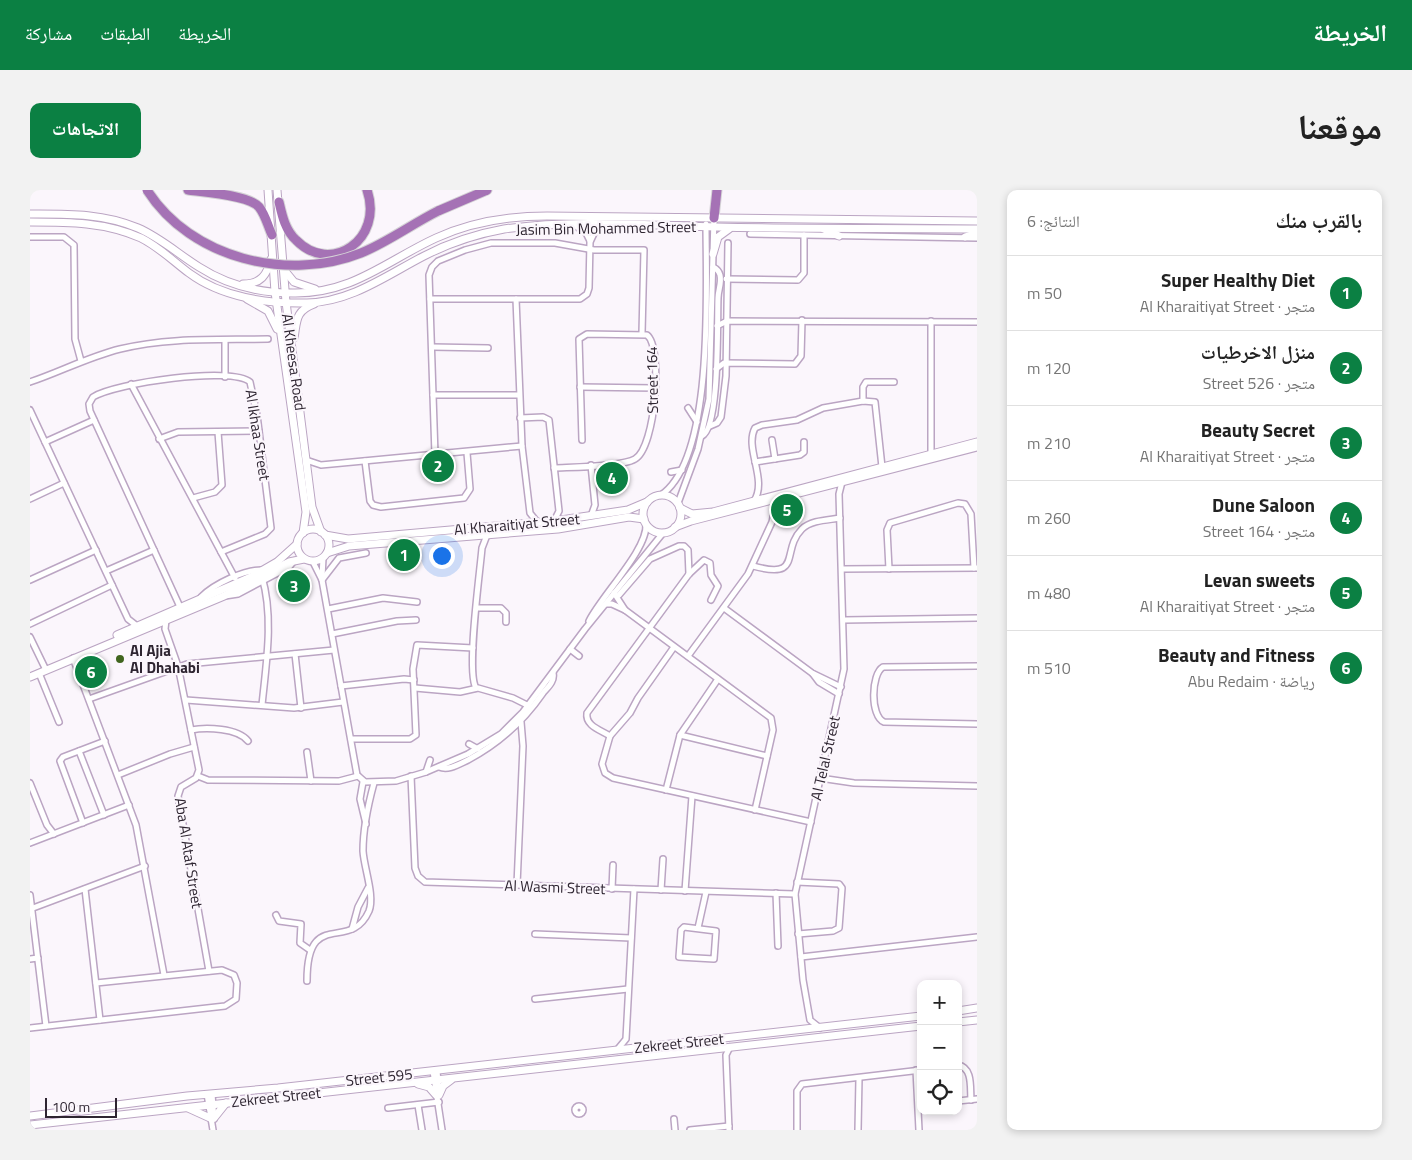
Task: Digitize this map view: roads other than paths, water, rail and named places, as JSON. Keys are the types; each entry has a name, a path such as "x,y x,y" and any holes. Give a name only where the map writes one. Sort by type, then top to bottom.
{"highway":[{"path":"148,190 178,223 209,245 249,260 286,266 328,262 361,253 438,211 487,190"},
{"path":"188,190 254,202 262,210 272,235"},
{"path":"278,202 289,232 295,240 311,251 336,253 357,243 365,233 372,210 367,190"},
{"path":"710,222 716,190"}],"street":[{"name":"Al Kheesa Road","path":"268,190 276,301 306,512 303,533"},
{"name":"Al Kheesa Road","path":"277,190 285,293 312,507 323,533"},
{"name":"Jasim Bin Mohammed Street","path":"30,214 86,215 127,224 162,240 207,272 235,284 285,293 322,291 368,276 446,234 497,219 547,216 710,222 732,227 977,228"},
{"name":"Jasim Bin Mohammed Street","path":"30,222 87,224 124,232 156,247 202,282 240,296 286,302 321,302 359,290 433,251 467,238 515,228 710,222 977,221"},
{"path":"675,527 681,518 679,506 702,436 710,387 713,254 710,222"},
{"path":"585,629 599,602 641,546 646,534 644,510 647,502 661,495 675,482 682,470 697,422 704,372 710,222"},
{"path":"430,299 516,300 583,298 590,288 590,242 586,233 574,225"},
{"path":"590,242 598,225"},
{"path":"713,254 718,237 732,227"},
{"path":"821,228 839,236"},
{"path":"965,237 977,233"},
{"path":"750,234 977,238"},
{"path":"713,267 720,275 727,279 794,280 800,278 804,273 804,236"},
{"path":"30,237 66,238 73,242 76,250 75,339 81,361"},
{"path":"435,455 430,272 436,263 474,247 510,242 560,243 590,249 644,250 642,333"},
{"path":"710,426 717,423 722,414 726,363 728,243"},
{"path":"235,284 251,284 261,279 268,271 273,252"},
{"path":"284,268 294,282 322,291"},
{"path":"702,436 708,432 710,426 717,357 720,275"},
{"path":"720,284 727,279"},
{"path":"240,296 268,311 274,319 283,341"},
{"path":"516,300 518,396 530,513 525,524"},
{"path":"292,343 298,315 304,309 321,302"},
{"path":"718,314 726,321"},
{"path":"716,368 726,363 795,364 801,356 802,320"},
{"path":"717,326 726,321 977,322"},
{"path":"931,321 931,454"},
{"name":"Street 164","path":"554,468 628,461 641,453 647,441 653,417 654,344 648,336 642,333 587,334 581,337 578,344 582,440"},
{"path":"30,382 81,361 120,349 149,343 268,339"},
{"path":"225,340 225,377"},
{"path":"432,347 488,348"},
{"path":"717,357 726,363"},
{"name":"Al Ikhaa Street","path":"181,610 88,406 92,397 131,384 166,378 225,377 242,378 250,382 259,431 270,528 265,534 221,552"},
{"path":"863,401 863,387 866,382 894,382"},
{"path":"131,384 235,578"},
{"path":"580,387 654,388"},
{"path":"433,395 518,396"},
{"path":"773,513 759,491 752,435 757,427 797,420 823,408 871,400 876,404 882,467"},
{"path":"688,408 697,422"},
{"path":"30,410 128,619 137,626"},
{"path":"520,418 548,419 558,511 554,522"},
{"path":"44,442 94,420"},
{"path":"159,439 178,432 259,431"},
{"path":"193,498 215,492 222,485 218,432"},
{"path":"772,440 775,459"},
{"path":"756,462 802,455 804,442"},
{"path":"439,767 449,768 475,756 513,727 585,629 605,604 616,594 640,560 663,533 691,521 977,442"},
{"path":"306,460 321,465 467,453 522,446"},
{"path":"661,495 672,497 679,506 692,514 707,513 754,501 777,500 977,447"},
{"path":"364,461 370,501 376,506 381,507 464,498 470,488 467,453"},
{"path":"308,475 321,465"},
{"path":"591,465 595,505 591,517"},
{"path":"671,472 682,470"},
{"name":"Al Telal Street","path":"810,1020 798,934 795,894 841,687 845,657 839,494 842,482"},
{"path":"30,499 64,484"},
{"path":"831,485 839,494"},
{"path":"754,501 759,491"},
{"path":"688,656 724,608 752,566 772,522 777,500"},
{"name":"Al Kharaitiyat Street","path":"323,533 344,539 419,537 591,517 632,510 647,502"},
{"path":"842,569 889,569 975,568 970,512 967,506 958,503 895,519 890,523 887,530 889,569"},
{"path":"595,505 604,514"},
{"path":"558,511 566,520"},
{"path":"530,513 538,523"},
{"name":"Al Kharaitiyat Street","path":"450,534 473,537 630,518 645,521"},
{"path":"752,566 776,571 787,564 798,535 804,527 840,518"},
{"path":"645,521 655,531 663,533"},
{"path":"198,600 263,576 297,544 303,533 313,529 323,533 329,544 325,556 322,580"},
{"path":"476,688 471,678 473,648 482,548 488,535"},
{"path":"473,537 482,548"},
{"name":"Al Kharaitiyat Street","path":"325,556 341,547 361,550 403,538"},
{"path":"297,544 299,554 304,559 312,562 322,580 358,776 363,782 381,783 400,780 439,767 478,749 521,722 553,680 548,668"},
{"path":"624,584 656,555 684,546 689,552 689,574"},
{"path":"30,580 96,550"},
{"path":"106,571 154,550"},
{"path":"322,580 339,558 361,550"},
{"path":"312,562 325,556"},
{"path":"30,677 157,620 224,596 294,560 304,559"},
{"path":"640,560 645,564"},
{"path":"610,736 590,724 587,719 587,713 689,574 700,562 708,561 710,575 718,587 711,600"},
{"path":"72,658 137,626 166,619 198,600 210,590 235,578 254,570 263,576"},
{"path":"262,706 267,656 263,576"},
{"path":"30,624 112,585"},
{"path":"616,594 625,610"},
{"path":"328,609 383,598 417,602"},
{"path":"605,604 612,604 625,610 770,718 774,727 755,810"},
{"path":"477,608 501,608 506,612 506,622"},
{"path":"724,608 812,673 841,687"},
{"path":"844,620 977,618"},
{"path":"127,631 128,619"},
{"path":"165,629 166,619"},
{"path":"157,620 165,629"},
{"path":"332,634 397,621 416,620"},
{"name":"Aba Al Ataf Street","path":"165,629 178,666 199,770 198,776 183,785 178,796 209,972"},
{"path":"30,637 59,722"},
{"path":"351,739 410,739 414,736 417,731 414,680 415,648 418,644 473,648"},
{"path":"674,647 638,698 630,713 610,736 602,764 608,776 811,822"},
{"path":"570,649 579,656"},
{"path":"88,699 178,666 334,650"},
{"path":"295,654 301,708"},
{"path":"72,658 118,775 139,836 164,976"},
{"path":"977,666 883,667 875,677 874,710 877,718 886,722 977,724"},
{"path":"812,673 819,682 839,694"},
{"path":"341,686 404,679 414,680"},
{"path":"666,790 680,736 718,679"},
{"path":"415,688 460,692 476,688 513,698 529,706"},
{"path":"186,700 301,708 343,702"},
{"path":"517,885 523,746 521,722"},
{"path":"513,727 521,732"},
{"path":"191,730 205,729 240,734 248,741"},
{"path":"680,736 767,756"},
{"path":"83,823 60,762 63,757 105,741"},
{"path":"469,744 478,749"},
{"path":"118,775 170,754 194,747"},
{"path":"79,751 104,815"},
{"path":"307,752 311,781"},
{"path":"426,772 430,760"},
{"path":"398,772 400,780"},
{"path":"198,776 208,780 344,781 358,776"},
{"path":"380,776 381,783"},
{"name":"Al Wasmi Street","path":"412,776 415,868 420,878 431,883 795,894"},
{"path":"820,778 854,783 977,786"},
{"path":"30,782 47,825 54,834"},
{"path":"363,782 360,799 366,824"},
{"path":"307,981 310,950 323,935 344,933 352,929 369,911 371,898 363,851 374,783"},
{"path":"685,891 692,796"},
{"path":"30,842 129,806"},
{"path":"47,825 47,836"},
{"path":"661,890 662,859"},
{"path":"612,889 613,865"},
{"path":"33,908 145,866"},
{"path":"797,882 838,884 842,888 839,928 833,931 798,934"},
{"path":"352,929 358,907 368,888"},
{"path":"85,889 100,1020"},
{"path":"617,1050 626,1038 634,889"},
{"path":"698,928 706,892"},
{"path":"776,893 778,946"},
{"path":"30,895 46,1026"},
{"path":"276,915 279,920 301,924 300,944 310,950"},
{"path":"681,928 698,928 717,932 715,957 712,959 680,957 681,928"},
{"path":"535,934 631,938"},
{"path":"801,956 977,937"},
{"path":"30,959 38,958"},
{"path":"30,1028 225,1006 233,1003 238,990 234,975 226,971 96,983"},
{"path":"536,998 628,988"},
{"path":"962,1010 977,1008"},
{"name":"Zekreet Street","path":"435,1071 917,1016"},
{"path":"802,1030 810,1020 820,1028"},
{"path":"962,1022 977,1020"},
{"name":"Zekreet Street","path":"211,1105 917,1026"},
{"path":"626,1038 640,1048"},
{"path":"690,1130 729,1128 726,1059 730,1047"},
{"path":"714,1050 726,1059"},
{"path":"962,1067 969,1073 974,1099"},
{"path":"797,1130 797,1091 800,1085 917,1070"},
{"path":"435,1071 442,1130"},
{"name":"Street 595","path":"210,1094 435,1071"},
{"path":"438,1098 443,1086 453,1078"},
{"path":"858,1130 859,1078"},
{"path":"411,1083 429,1087 438,1098"},
{"path":"30,1116 210,1094 213,1122"},
{"path":"388,1108 418,1104 438,1098"},
{"path":"213,1122 226,1103"},
{"path":"418,1104 422,1130"},
{"path":"30,1125 211,1105"},
{"path":"186,1107 213,1122"},
{"path":"919,1115 919,1130"},
{"path":"674,1119 676,1130"}],"place":[{"name":"منزل الاخرطيات","path":"438,466"},
{"name":"Dune Saloon","path":"612,478"},
{"name":"Levan sweets","path":"787,510"},
{"name":"Super Healthy Diet","path":"404,555"},
{"name":"Beauty Secret","path":"294,586"},
{"name":"Al Ajia Al Dhahabi","path":"120,659"},
{"name":"Beauty and Fitness","path":"91,672"}]}
